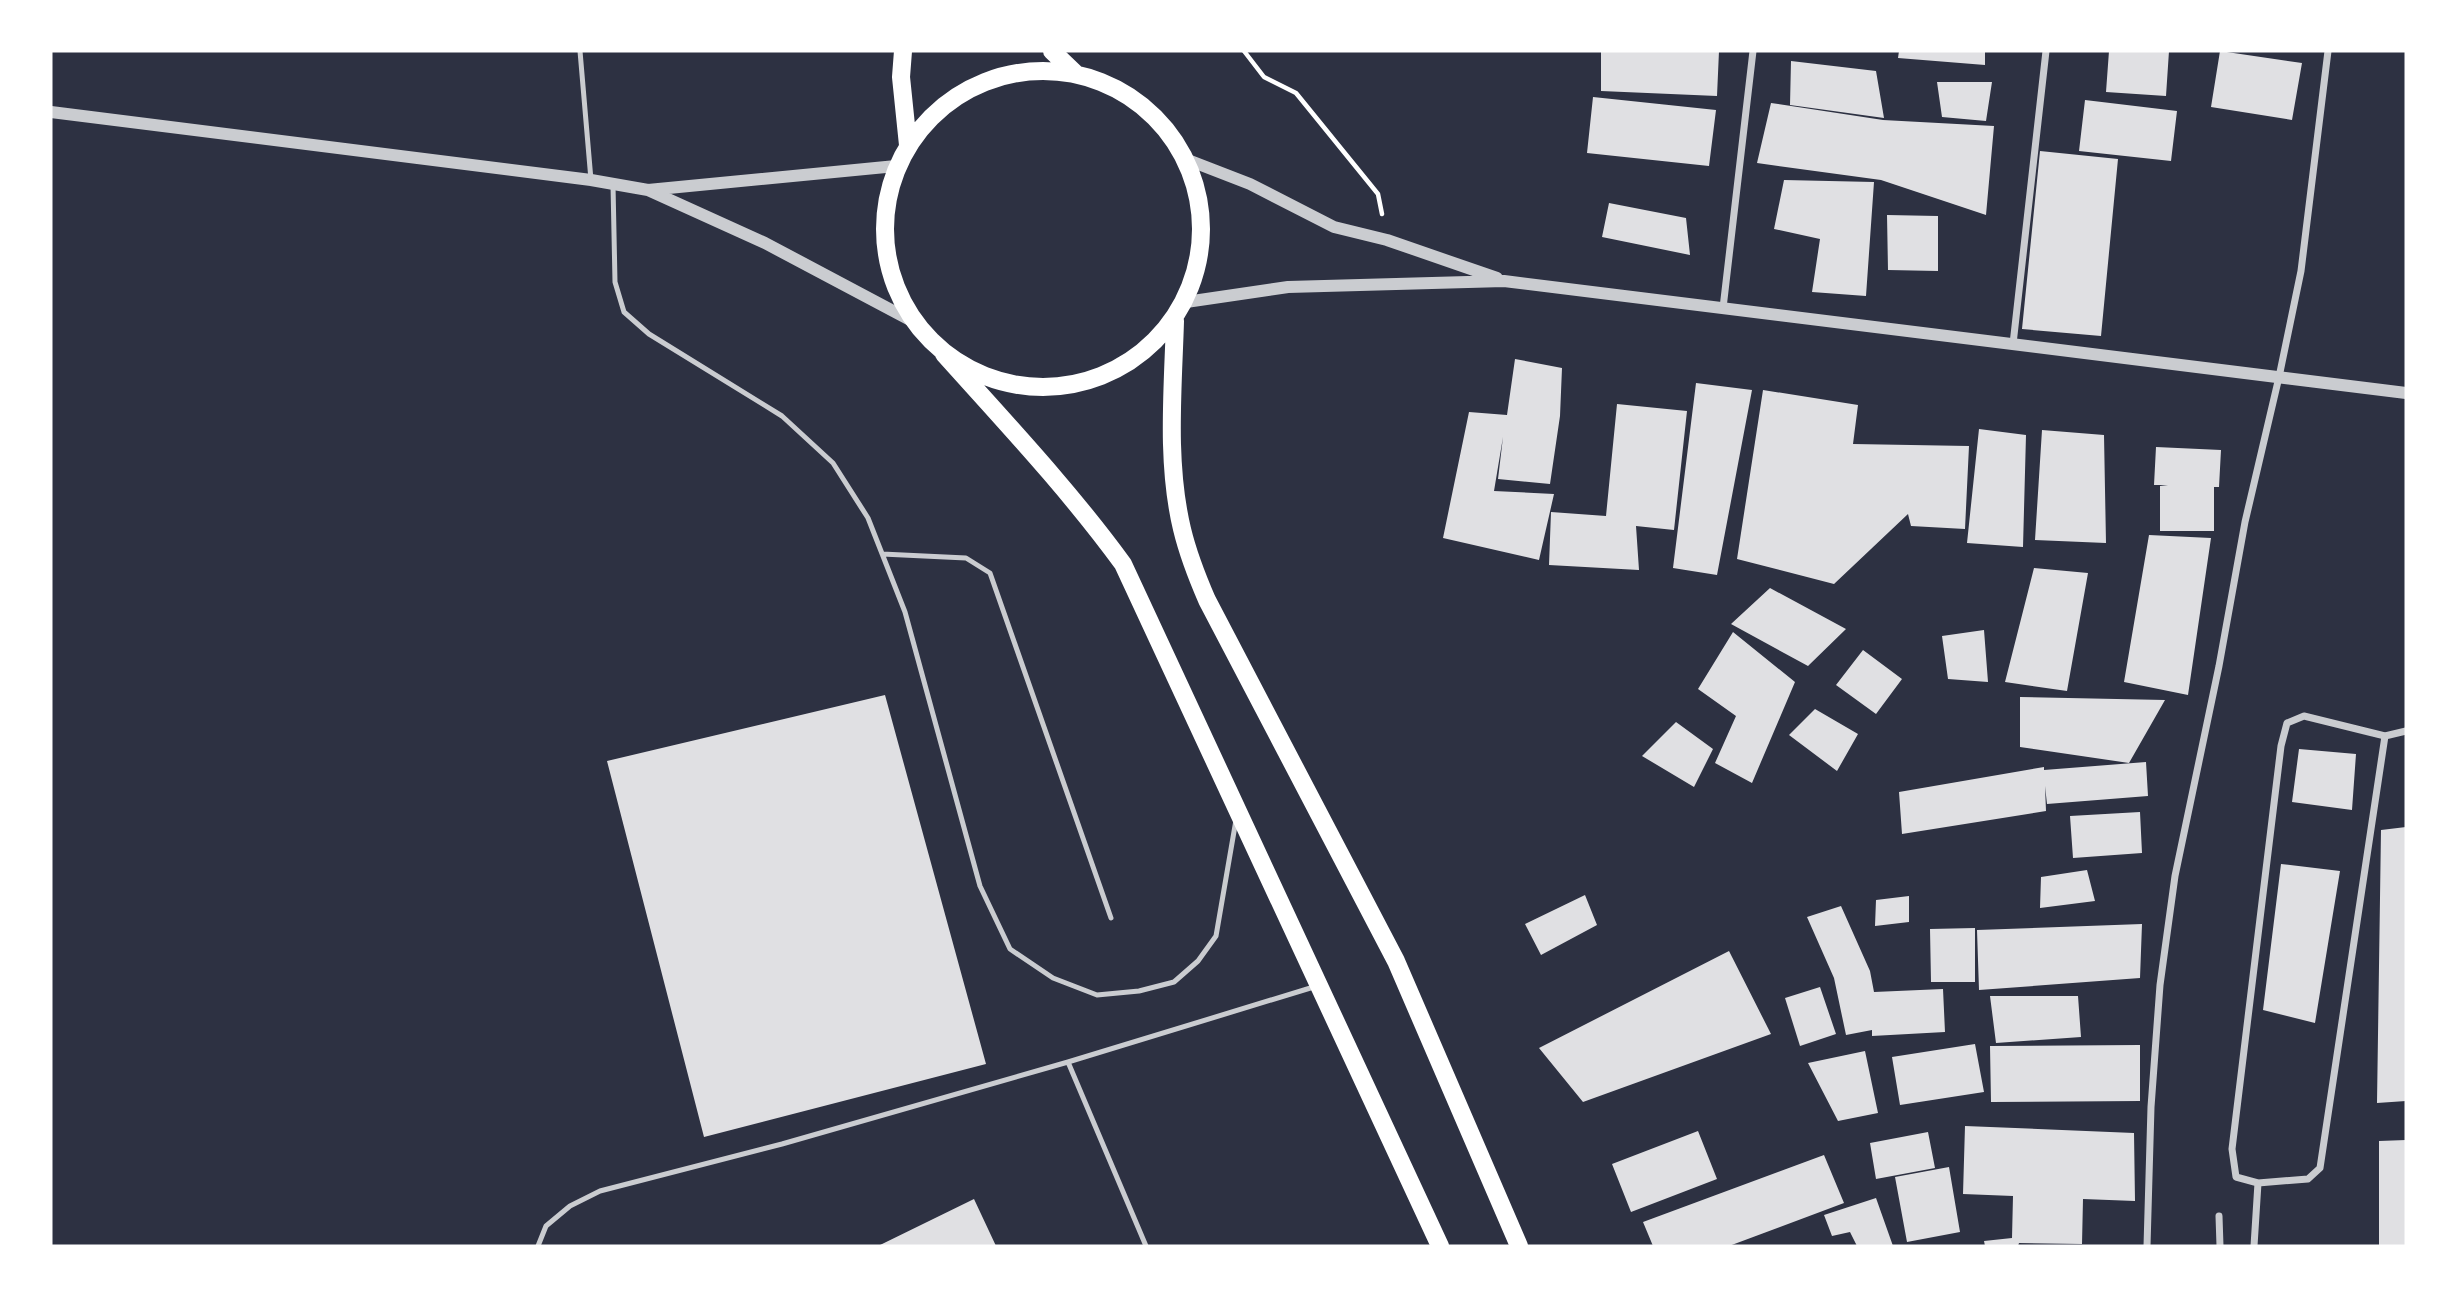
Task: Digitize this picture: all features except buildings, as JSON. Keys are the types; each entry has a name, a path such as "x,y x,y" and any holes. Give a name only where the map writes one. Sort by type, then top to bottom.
{"main road":[{"path":"903,51 901,77 908,145"},
{"path":"1052,51 1076,74"},
{"path":"944,354 990,379 1041,388 1092,381 1138,358 1175,321 1186,302 1201,256 1202,206 1188,160 1160,120 1121,91 1076,74 1027,71 980,83 939,109 908,145 896,166 886,205 884,245 893,285 912,321 1054,476 1123,564 1440,1246"},
{"path":"1175,321 1172,436 1175,484 1181,528 1192,565 1207,600 1396,961 1519,1246"}],"street":[{"path":"1723,308 1753,51"},
{"path":"2013,344 2046,51"},
{"path":"2147,1246 2151,1107 2158,1012 2175,876 2219,666 2245,522 2301,271 2328,51"},
{"path":"51,112 591,180 648,190 896,166"},
{"path":"1188,160 1250,184 1334,228 1387,240 1504,281"},
{"path":"648,190 765,243 912,321"},
{"path":"1186,302 1288,287 1504,281 2406,393"},
{"path":"2385,736 2320,1168 2308,1179 2258,1183 2236,1177 2232,1149 2281,746 2287,723 2304,716 2385,736 2406,731"},
{"path":"2254,1246 2258,1183"},
{"path":"2219,1216 2220,1246"}],"lane":[{"path":"580,51 591,180"},
{"path":"613,185 615,282 624,312 649,334 782,416 833,463 868,518 905,612 980,886 1010,949 1053,978 1097,995 1139,991 1174,982 1198,961 1216,936 1237,810"},
{"path":"882,554 966,558 990,573 1111,918"},
{"path":"538,1246 546,1226 570,1206 600,1191 782,1144 1069,1062 1320,985"},
{"path":"1069,1062 1146,1246"}],"path":[{"path":"1244,51 1264,77 1296,93 1378,194 1387,240"}]}
